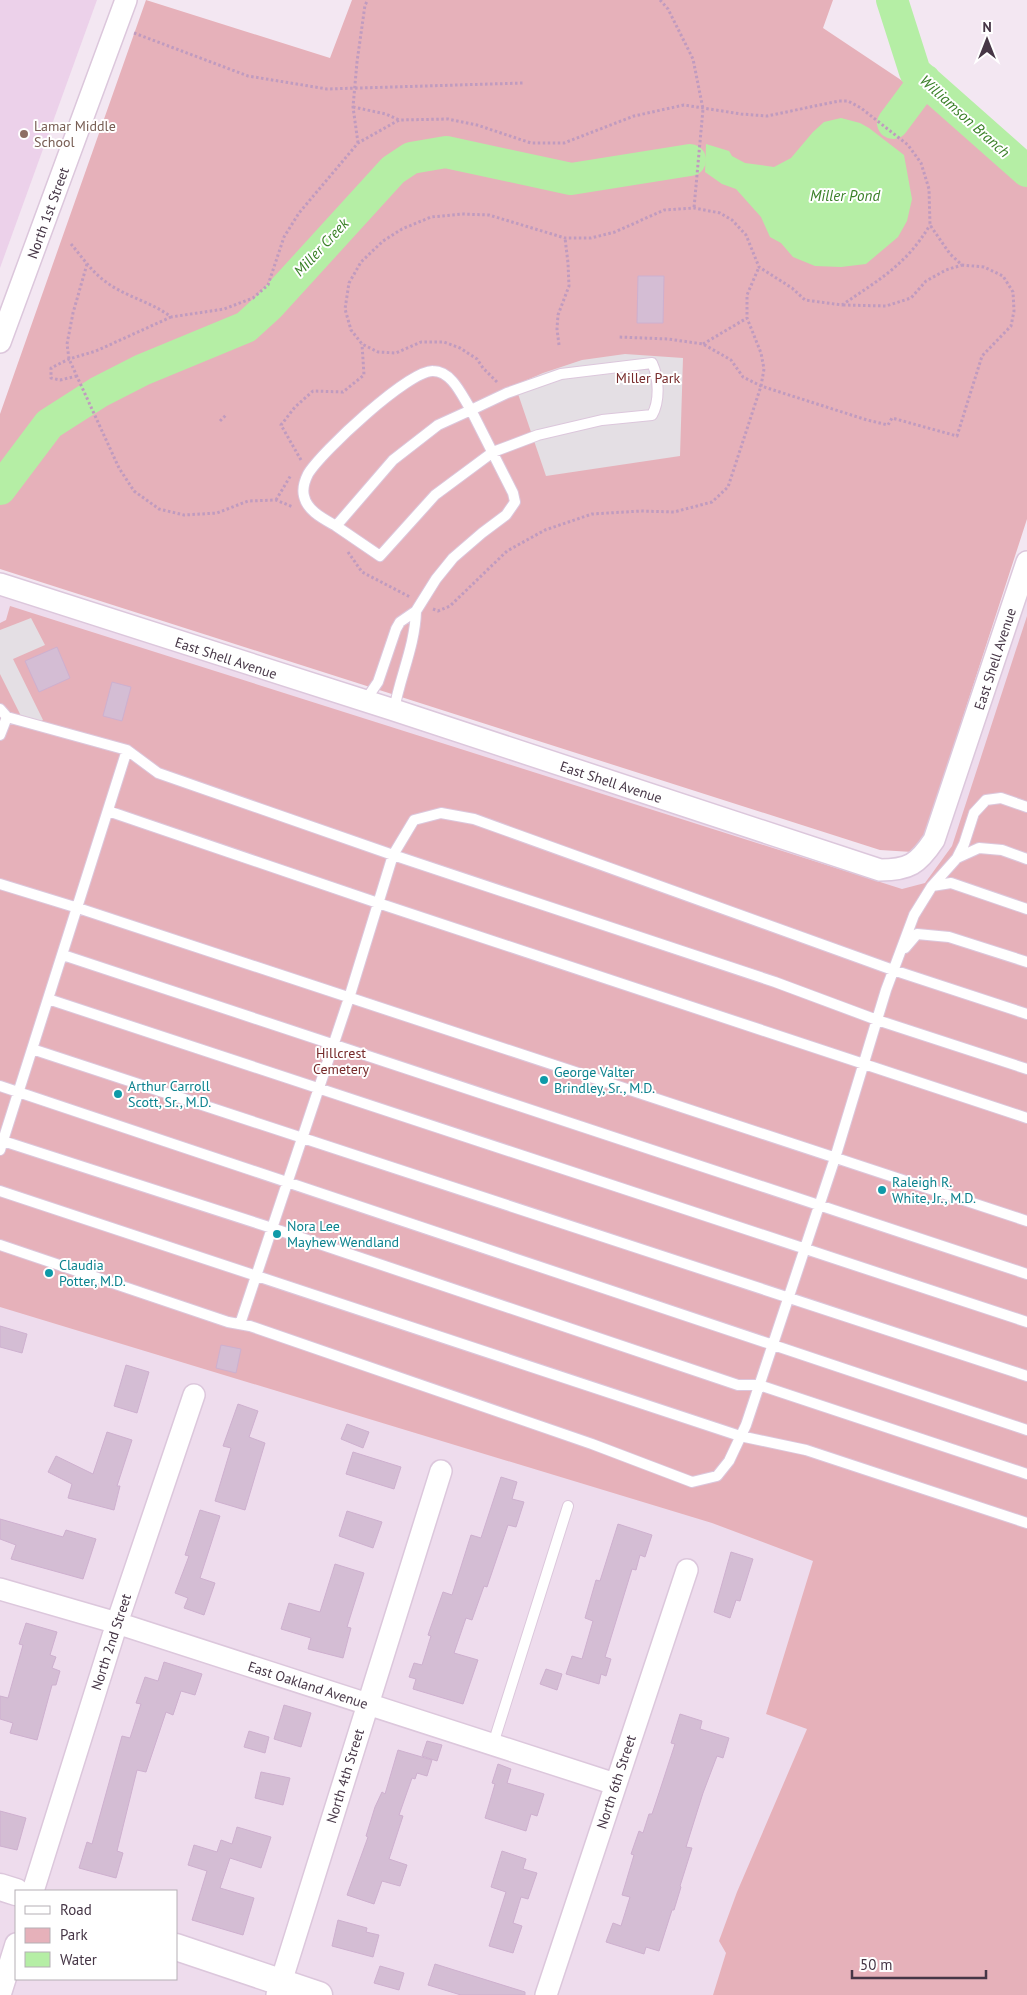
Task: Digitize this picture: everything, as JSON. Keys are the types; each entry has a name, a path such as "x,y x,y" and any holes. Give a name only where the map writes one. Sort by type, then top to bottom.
{"street":[{"name":"North 1st Street","path":"0,342 126,0"},
{"name":"East Shell Avenue","path":"0,584 394,710 880,870 900,870 922,858 934,840 1027,562"},
{"name":"North 2nd Street","path":"33,1890 117,1624 194,1395"},
{"name":"North 4th Street","path":"279,1989 441,1471"},
{"name":"North 6th Street","path":"546,1995 614,1784 687,1570"},
{"name":"East Oakland Avenue","path":"0,1589 367,1703 614,1784"},
{"path":"0,1887 15,1892"},
{"path":"0,1995 15,1947"},
{"path":"178,1948 279,1989 319,1995"}],"lane":[{"path":"336,526 393,460 438,425 471,410 507,392 561,374 652,363 657,374 656,408 652,415 602,420 538,434 493,452 435,495 380,556 309,508 304,496 304,485 309,473 371,409 410,379 423,372 434,370 445,374 453,381 471,410 493,452 513,493 515,502 506,515 453,558 436,579 418,607 400,622 378,682 365,702"},
{"path":"394,710 398,687 411,651 418,607"},
{"path":"0,734 3,713 126,750 158,773 393,855 775,982 877,1020 1027,1069"},
{"path":"126,750 78,908 2,1145 272,1228 738,1385 759,1385 1027,1474"},
{"path":"0,1245 218,1319 259,1329 592,1444 692,1482 717,1476 729,1460 759,1385 835,1158 893,970 914,915 932,886 957,858 974,814 986,800 1001,798 1027,807"},
{"path":"108,811 378,903 1027,1118"},
{"path":"240,1324 349,998 393,855 414,820 441,813 474,819 893,970 1027,1014"},
{"path":"957,858 979,848 1002,850 1027,859"},
{"path":"932,886 951,883 1027,909"},
{"path":"0,884 78,908 1027,1222"},
{"path":"899,954 917,934 949,936 1027,962"},
{"path":"63,955 1027,1274"},
{"path":"48,999 1027,1322"},
{"path":"32,1048 1027,1376"},
{"path":"0,1086 1027,1430"},
{"path":"0,1191 740,1436 806,1450 1027,1523"},
{"path":"493,1744 568,1506"}],"path":[{"path":"358,144 353,106 365,5 368,0"},
{"path":"660,0 668,9 693,59 703,109 694,208"},
{"path":"117,26 248,76 327,89 523,83"},
{"path":"353,106 386,114 399,120 448,119 477,125 531,143 564,143 634,116 684,105 767,116 839,101 848,101 883,123 908,145 921,163 928,189 930,225 950,254 962,265"},
{"path":"77,376 60,380 51,378 51,368 69,359 96,351 171,318 224,309 253,298 268,285 284,237 298,213 358,144 399,120"},
{"path":"507,392 483,368 477,359 460,348 444,342 421,342 396,353 378,352 362,344 351,330 345,309 348,283 366,257 383,241 402,229 431,217 462,214 489,215 565,238 591,238 615,232 664,210 694,208 720,213 732,220 746,235 759,267 792,288 805,300 842,305 886,306 911,298 926,281 946,270 962,265 984,267 1003,276 1013,292 1014,311 1011,326 982,356 957,436 892,418 888,425 866,420 761,386 744,377 731,360 703,344 668,339 618,337"},
{"path":"842,305 898,267 919,243 930,225"},
{"path":"560,345 557,329 558,315 569,286 565,238"},
{"path":"71,244 87,264 105,281 129,295 162,310 171,318"},
{"path":"87,264 68,336 69,359 119,468 134,491 159,509 184,515 217,513 248,501 276,500 299,510"},
{"path":"344,548 362,572 418,607 438,611 450,606 507,551 545,530 592,514 641,510 674,512 712,502 728,487 761,386 764,369 761,353 747,318 747,294 759,267"},
{"path":"703,344 747,318"},
{"path":"297,465 301,459 281,425 295,406 313,391 343,392 364,375 362,344"},
{"path":"220,421 226,415"},
{"path":"276,500 293,472"}],"shaded area":[{"name":"Lamar Middle School","path":"0,0 97,0 0,268"},
{"path":"625,354 683,358 680,456 546,476 515,385 582,360"},
{"name":"Hillcrest Cemetery","path":"1027,554 1027,1995 0,1995 0,586 886,870 928,849"},
{"path":"31,618 45,645 13,659 43,720 27,728 0,674 0,630"}],"green space":[{"name":"Miller Park","path":"146,0 330,58 352,0 833,0 823,28 1027,164 1027,519 925,834 912,852 880,850 0,569 0,414"},
{"name":"Hillcrest Cemetery","path":"10,606 902,889 925,883 952,846 1027,616 1027,1995 713,1995 726,1953 719,1941 737,1892 807,1729 766,1714 813,1561 712,1523 0,1307 0,623 6,620"}],"water":[{"name":"Miller Pond","path":"841,118 860,123 869,128 904,155 912,199 907,221 898,237 866,264 841,267 815,266 793,257 781,243 770,237 761,217 736,189 722,184 705,172 706,144 729,151 732,156 745,163 774,167 791,158 824,122"}],"building":[{"path":"638,276 664,276 663,323 637,323"},
{"path":"57,647 70,678 39,692 25,661"},
{"path":"112,682 131,687 122,721 103,716"},
{"path":"0,1326 27,1334 22,1353 0,1347"},
{"path":"221,1345 241,1349 236,1373 216,1368"},
{"path":"126,1365 149,1372 137,1413 114,1406"},
{"path":"238,1404 258,1411 249,1437 265,1443 245,1510 215,1501 231,1448 223,1446"},
{"path":"347,1424 369,1432 363,1448 341,1439"},
{"path":"107,1432 132,1440 117,1486 120,1486 114,1510 68,1498 72,1484 48,1472 56,1456 93,1474"},
{"path":"353,1452 401,1467 394,1489 346,1474"},
{"path":"501,1477 517,1482 512,1499 524,1502 516,1527 508,1525 487,1587 484,1586 472,1620 466,1618 454,1653 478,1660 463,1704 413,1689 416,1679 409,1677 414,1663 422,1665 431,1636 428,1635 443,1592 452,1595 471,1535 481,1538"},
{"path":"200,1510 220,1516 200,1578 215,1583 204,1615 184,1608 188,1598 175,1593 189,1556 185,1555"},
{"path":"347,1511 382,1522 373,1548 339,1536"},
{"path":"0,1519 63,1537 66,1530 96,1539 83,1579 11,1559 16,1545 0,1539"},
{"path":"618,1524 652,1535 645,1557 640,1555 636,1570 632,1569 605,1657 611,1659 606,1676 601,1674 599,1684 566,1674 572,1656 582,1659 593,1621 585,1618 596,1580 600,1581"},
{"path":"731,1552 753,1559 740,1601 736,1600 730,1618 714,1612"},
{"path":"335,1564 364,1573 347,1627 351,1628 343,1658 308,1649 311,1638 281,1629 289,1603 320,1612"},
{"path":"26,1623 57,1632 50,1655 56,1657 52,1668 60,1671 56,1685 52,1685 37,1740 10,1733 13,1723 0,1719 0,1696 8,1698 23,1645 19,1644"},
{"path":"164,1662 202,1674 195,1695 181,1691 173,1715 166,1712 146,1772 137,1770 117,1851 123,1853 116,1878 79,1868 87,1842 92,1844 122,1736 130,1738 141,1704 136,1703 145,1677 158,1681"},
{"path":"546,1669 562,1674 557,1690 540,1684"},
{"path":"284,1705 311,1713 301,1747 274,1739"},
{"path":"680,1714 702,1721 700,1729 729,1738 723,1758 717,1756 703,1793 686,1847 692,1848 674,1910 672,1910 659,1951 646,1947 644,1954 606,1942 613,1923 621,1926 630,1897 622,1895 634,1855 631,1854 639,1831 643,1833 649,1814 652,1814 675,1744 671,1743"},
{"path":"249,1731 269,1737 265,1753 244,1747"},
{"path":"427,1741 442,1745 437,1761 422,1756"},
{"path":"398,1750 432,1760 427,1776 417,1773 415,1779 412,1778 399,1815 403,1816 389,1859 407,1865 400,1886 382,1881 374,1904 347,1895 368,1837 366,1836 375,1807 382,1792 385,1794"},
{"path":"498,1764 511,1769 507,1783 544,1794 537,1816 531,1814 526,1831 485,1818 495,1784 492,1783"},
{"path":"261,1772 290,1778 283,1805 255,1798"},
{"path":"0,1811 26,1818 17,1850 0,1846"},
{"path":"237,1827 271,1837 261,1868 230,1858 220,1888 254,1898 243,1935 192,1920 207,1871 188,1865 194,1845 217,1852 221,1840 232,1844"},
{"path":"502,1851 526,1859 523,1869 537,1873 528,1899 521,1897 513,1923 522,1926 513,1953 489,1946 506,1892 491,1887"},
{"path":"338,1920 367,1928 366,1932 379,1935 373,1957 332,1946"},
{"path":"435,1964 525,1992 525,1995 461,1995 428,1985"},
{"path":"380,1966 404,1973 399,1990 374,1983"}],"waterway":[{"name":"Williamson Branch","path":"892,0 915,72 1027,171"},
{"path":"893,123 925,80"},
{"name":"Miller Creek","path":"0,489 49,424 99,392 142,370 246,327 269,306 393,170 411,158 446,152 571,179 690,160"}],"place":[{"name":"Lamar Middle School","path":"24,134"},
{"name":"George Valter Brindley, Sr., M.D.","path":"544,1080"},
{"name":"Arthur Carroll Scott, Sr., M.D.","path":"118,1094"},
{"name":"Raleigh R. White, Jr., M.D.","path":"882,1190"},
{"name":"Nora Lee Mayhew Wendland","path":"277,1234"},
{"name":"Claudia Potter, M.D.","path":"49,1273"}]}
